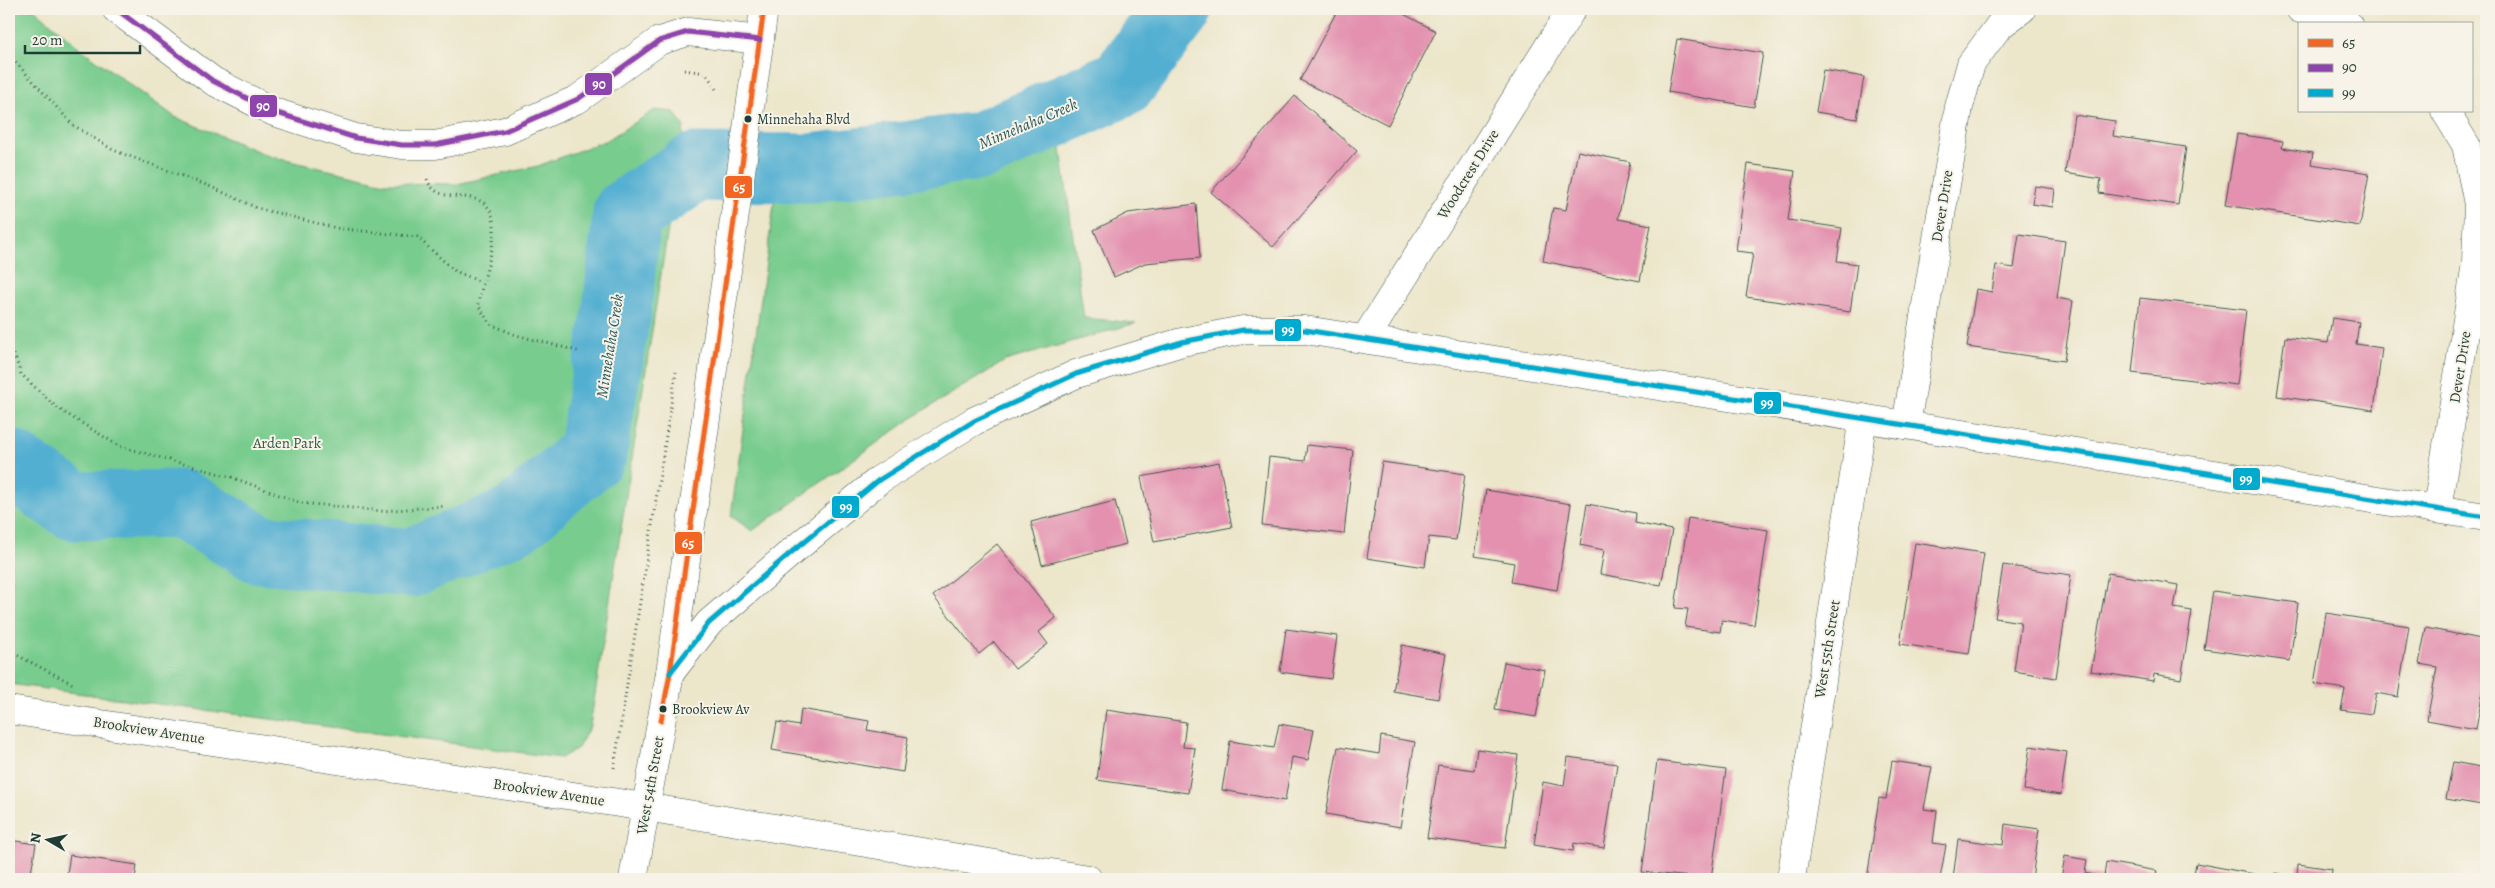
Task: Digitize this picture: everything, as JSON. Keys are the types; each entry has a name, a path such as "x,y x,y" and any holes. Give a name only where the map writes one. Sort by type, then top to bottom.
{"street":[{"path":"116,9 213,81 274,112 356,138 402,145 435,145 505,131 578,99 659,41 688,32 760,40"},
{"name":"West 54th Street","path":"633,879 670,673 764,9"},
{"name":"Woodcrest Drive","path":"1365,340 1572,9"},
{"name":"Dever Drive","path":"1906,425 1958,107 1971,64 1998,26 2022,9"},
{"path":"2300,9 2342,22"},
{"name":"Dever Drive","path":"2437,509 2476,263 2478,204 2466,146 2446,112"},
{"path":"670,673 709,623 794,550 879,480 974,421 1076,374 1182,342 1252,330 1305,330 2486,517"},
{"name":"West 55th Street","path":"1791,879 1863,418"},
{"name":"Brookview Avenue","path":"9,710 645,807 1088,879"}],"path":[{"path":"9,55 73,125 113,150 209,186 256,208 336,228 417,237 455,271 481,282"},
{"path":"426,176 433,190 442,195 469,197 482,203 492,214 494,242 481,282 478,306 490,324 516,335 582,352"},
{"path":"9,340 21,374 57,408 119,446 231,477 301,503 382,511 446,506"},
{"path":"613,771 676,370"},
{"path":"9,651 80,688"}],"green space":[{"name":"Arden Park","path":"9,9 34,9 81,49 175,117 272,157 385,183 457,184 538,166 607,140 655,110 674,112 684,127 590,726 578,748 561,758 9,684"},
{"path":"1056,112 1084,318 1136,323 1005,361 918,414 752,531 731,516 779,168 812,168 980,146"}],"building":[{"path":"1338,9 1394,9 1436,31 1388,125 1300,80"},
{"path":"1677,39 1763,53 1754,107 1668,92"},
{"path":"1823,70 1864,77 1857,119 1816,112"},
{"path":"1295,96 1357,151 1273,247 1211,192"},
{"path":"2074,115 2115,121 2113,136 2186,147 2178,205 2099,193 2101,179 2065,173"},
{"path":"2237,134 2283,141 2282,148 2313,153 2311,164 2369,173 2360,226 2225,205"},
{"path":"1578,151 1630,162 1618,219 1651,225 1640,281 1543,261 1553,208 1566,210"},
{"path":"1748,164 1795,171 1788,220 1842,228 1837,261 1857,264 1850,312 1746,297 1753,253 1736,251"},
{"path":"2035,186 2055,189 2053,207 2032,204"},
{"path":"1196,204 1200,258 1145,263 1114,277 1094,230 1128,213"},
{"path":"2019,234 2065,241 2057,298 2073,301 2064,361 1967,347 1976,289 1992,292 1996,265 2014,268"},
{"path":"2140,298 2246,310 2237,385 2132,373"},
{"path":"2332,318 2359,322 2356,344 2382,348 2374,410 2277,396 2285,337 2328,343"},
{"path":"1307,445 1353,450 1344,534 1262,525 1269,457 1305,461"},
{"path":"1219,462 1232,527 1154,542 1141,477"},
{"path":"1382,462 1465,474 1456,540 1429,537 1425,567 1367,558"},
{"path":"1486,490 1571,504 1557,590 1511,582 1514,563 1475,556"},
{"path":"1115,501 1126,544 1042,565 1031,522"},
{"path":"1587,504 1636,513 1635,523 1672,530 1661,585 1600,574 1604,550 1580,545"},
{"path":"1688,518 1768,530 1754,625 1722,620 1720,632 1685,627 1688,609 1675,608"},
{"path":"1915,543 1984,553 1969,654 1900,644"},
{"path":"997,544 1056,618 1039,632 1048,644 1015,669 994,642 979,654 933,596"},
{"path":"2003,565 2071,575 2056,678 2014,671 2021,622 1995,618"},
{"path":"2108,573 2178,585 2174,608 2192,611 2181,679 2154,674 2153,681 2091,671"},
{"path":"2213,591 2298,603 2290,661 2204,649"},
{"path":"2326,613 2409,626 2398,697 2376,693 2372,714 2341,710 2345,689 2314,684"},
{"path":"2426,628 2486,640 2486,674 2476,729 2427,720 2437,667 2419,664"},
{"path":"1286,629 1337,636 1331,679 1280,672"},
{"path":"1402,645 1446,654 1438,699 1393,691"},
{"path":"1504,662 1545,670 1536,717 1495,710"},
{"path":"801,709 869,721 867,730 908,737 903,772 772,750 777,722 799,726"},
{"path":"1106,710 1186,722 1183,747 1195,748 1188,793 1097,780"},
{"path":"1279,724 1314,730 1308,760 1292,757 1285,801 1222,790 1230,741 1274,748"},
{"path":"1381,736 1415,742 1400,827 1326,814 1338,747 1379,754"},
{"path":"2030,746 2067,752 2061,795 2024,790"},
{"path":"1477,749 1518,755 1505,848 1427,838 1438,765 1474,770"},
{"path":"1568,757 1617,764 1604,848 1574,843 1573,851 1534,845 1543,782 1564,786"},
{"path":"1657,761 1726,770 1711,879 1642,872"},
{"path":"1892,761 1932,767 1924,809 1937,811 1933,843 1946,845 1940,879 1867,879 1879,798 1886,799"},
{"path":"2453,762 2486,768 2482,805 2446,799"},
{"path":"2005,824 2039,829 2032,879 1953,879 1958,839 2003,845"},
{"path":"9,840 36,844 30,879 9,879"},
{"path":"70,855 137,865 135,879 66,879"},
{"path":"2065,856 2087,860 2085,873 2104,877 2106,862 2157,871 2155,879 2061,879"},
{"path":"2196,863 2259,875 2258,879 2193,879"},
{"path":"2298,864 2332,869 2331,879 2274,879 2275,873 2297,877"}],"waterway":[{"name":"Minnehaha Creek","path":"9,463 74,506 182,504 259,549 410,563 515,520 592,454 617,310 627,213 696,167 812,168 980,146 1122,83 1178,9"}],"transit line":[{"name":"90","path":"116,9 213,81 274,112 356,138 402,145 435,145 505,131 578,99 659,41 688,32 760,40"},
{"name":"65","path":"661,721 670,673 764,9"},
{"name":"99","path":"670,673 709,623 794,550 879,480 974,421 1076,374 1182,342 1243,330 1305,330 2486,517"}],"place":[{"name":"Minnehaha Blvd","path":"748,119"},
{"name":"Brookview Av","path":"663,709"}]}
